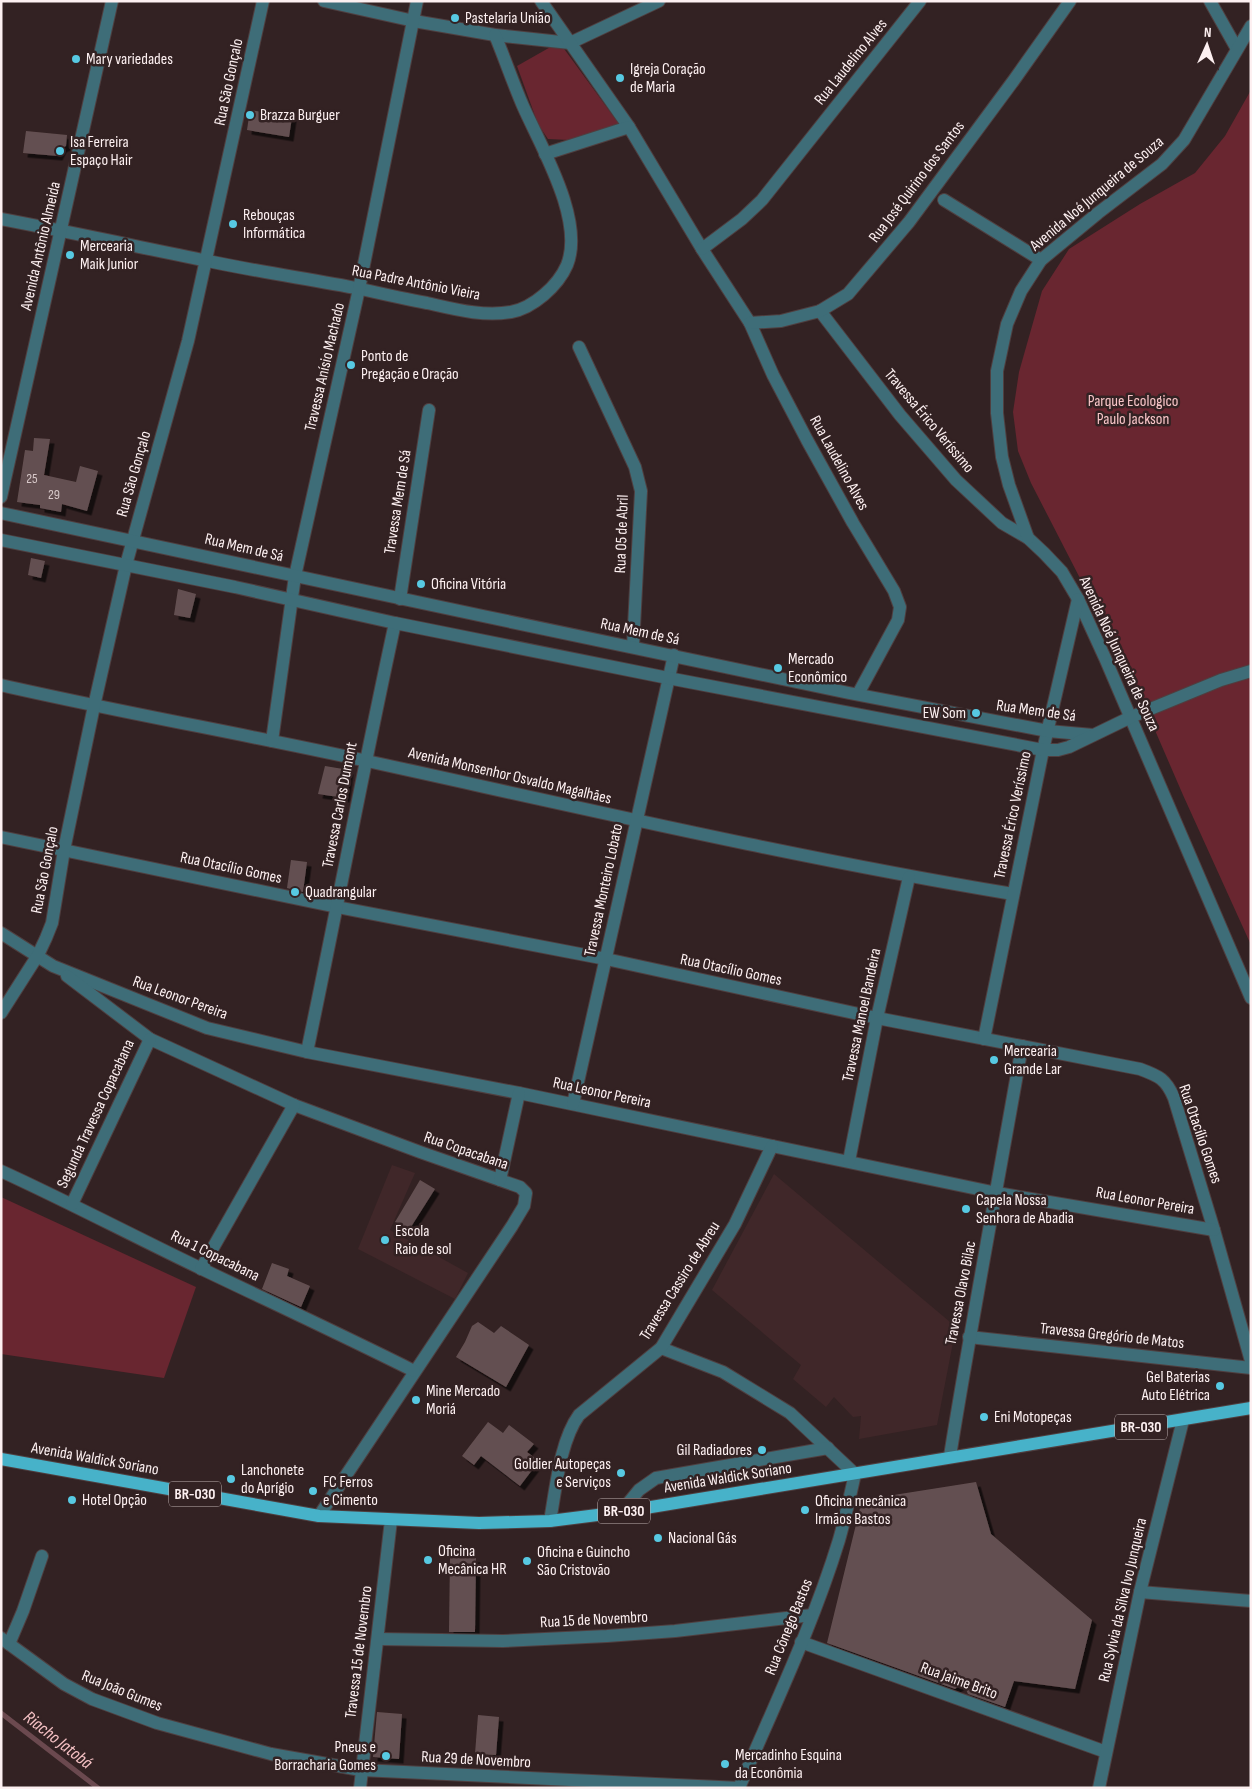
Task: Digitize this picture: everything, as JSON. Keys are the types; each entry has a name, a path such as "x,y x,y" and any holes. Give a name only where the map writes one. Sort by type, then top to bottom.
{"main road":[{"name":"Avenida Waldick Soriano","path":"1,1459 319,1516 479,1524 550,1521 621,1512 855,1474 950,1456 1251,1408"}],"street":[{"name":"Avenida Antônio Almeida","path":"1,497 112,1"},
{"name":"Rua São Gonçalo","path":"1,1013 38,955 52,923 64,850 126,565 188,341 263,1"},
{"path":"324,1 414,21 495,35 570,42 659,1"},
{"name":"Travessa Anísio Machado","path":"272,741 295,576 359,289 417,1"},
{"name":"Rua Laudelino Alves","path":"541,1 629,127 702,249 750,323 777,383 853,523 894,591 900,606 898,620 853,693 843,713"},
{"name":"Rua Laudelino Alves","path":"702,249 742,219 762,200 920,1"},
{"name":"Rua José Quirino dos Santos","path":"750,323 781,320 820,311 848,294 909,222 1070,1"},
{"path":"1210,1 1237,49"},
{"name":"Avenida Noé Junqueira de Souza","path":"1251,26 1184,140 1162,164 1041,260 1021,291 1007,324 997,371 997,413 1002,457 1009,485 1028,538 1062,572 1078,599 1131,717 1251,998"},
{"name":"Rua Padre Antônio Vieira","path":"1,219 460,310 485,313 510,312 526,308 558,280 567,264 571,245 570,223 565,203 495,35"},
{"path":"545,154 629,127"},
{"path":"944,200 1041,260"},
{"name":"Travessa Érico Veríssimo","path":"820,311 900,415 956,480 1002,523 1028,538"},
{"name":"Rua 05 de Abril","path":"579,347 635,467 641,491 633,646"},
{"name":"Travessa Mem de Sá","path":"400,598 429,410"},
{"name":"Rua Mem de Sá","path":"1,513 853,693 1048,731 1093,735"},
{"name":"Rua Mem de Sá","path":"1,540 395,623 843,713 1043,750 1058,750 1069,747 1093,735"},
{"name":"Travessa Érico Veríssimo","path":"984,1039 1012,894 1078,599"},
{"name":"Travessa Carlos Dumont","path":"306,1052 395,623"},
{"name":"Travessa Monteiro Lobato","path":"573,1104 635,821 674,655"},
{"path":"1093,735 1131,717 1221,680 1251,671"},
{"name":"Avenida Monsenhor Osvaldo Magalhães","path":"1,685 94,706 272,741 635,821 909,877 1012,894"},
{"name":"Rua Otacílio Gomes","path":"1,837 337,907 606,959 877,1018 1156,1074 1164,1080 1174,1098 1251,1361"},
{"name":"Travessa Manoel Bandeira","path":"849,1161 877,1018 909,877"},
{"name":"Rua Leonor Pereira","path":"1,933 53,966 207,1028 306,1052 519,1092 997,1193 1214,1230"},
{"name":"Rua Copacabana","path":"53,966 150,1038 294,1105 520,1187 526,1193 524,1206 319,1516"},
{"name":"Segunda Travessa Copacabana","path":"72,1204 150,1038"},
{"name":"Travessa Olavo Bilac","path":"950,1456 969,1337 997,1193 1022,1046"},
{"path":"500,1180 519,1092"},
{"path":"201,1269 294,1105"},
{"name":"Travessa Cassiro de Abreu","path":"550,1521 565,1444 574,1422 661,1348 735,1224 772,1146"},
{"name":"Rua 1 Copacabana","path":"1,1171 414,1371"},
{"name":"Travessa Gregório de Matos","path":"969,1337 1251,1368"},
{"path":"661,1348 723,1372 790,1413 855,1474"},
{"name":"Rua Sylvia da Silva Ivo Junqueira","path":"1099,1788 1140,1592 1183,1420"},
{"path":"621,1512 639,1490 656,1478 828,1448"},
{"name":"Rua Cônego Bastos","path":"740,1788 812,1615 839,1540 855,1474"},
{"name":"Travessa 15 de Novembro","path":"360,1788 391,1520"},
{"path":"5,1641 23,1611 42,1556"},
{"path":"1140,1592 1251,1602"},
{"name":"Rua 15 de Novembro","path":"378,1639 503,1641 607,1636 675,1631 812,1615"},
{"name":"Rua João Gumes","path":"5,1641 64,1684 92,1698 157,1724 213,1738"},
{"name":"Rua Jaime Brito","path":"801,1642 1106,1752"},
{"name":"Rua 29 de Novembro","path":"213,1738 271,1754 361,1770 740,1788"}],"shaded area":[{"name":"Escola Raio de sol","path":"392,1165 415,1173 390,1230 468,1273 455,1299 358,1249"},
{"path":"774,1174 956,1327 937,1425 859,1439 861,1416 853,1417 834,1397 826,1407 793,1379 801,1365 712,1290"}],"green space":[{"path":"554,45 562,46 619,124 569,140 548,139 538,124 517,66"},
{"name":"Parque Ecologico Paulo Jackson","path":"1251,90 1251,945 1138,691 1031,483 1018,451 1013,412 1019,372 1042,291 1069,249 1140,204 1195,173 1225,136"},
{"path":"1,1197 196,1287 164,1378 1,1354"}],"building":[{"path":"250,110 292,117 289,137 247,130"},
{"path":"26,131 67,135 66,146 62,148 58,156 23,153"},
{"path":"34,438 50,439 44,475 76,482 80,466 98,471 87,511 62,504 61,512 40,508 40,505 17,502 25,450 33,451"},
{"path":"31,558 45,561 41,578 28,575"},
{"path":"178,589 196,594 190,618 174,615"},
{"path":"325,766 349,770 345,798 318,794"},
{"path":"291,860 307,862 303,892 287,888"},
{"path":"420,1180 435,1189 409,1230 395,1222"},
{"path":"272,1263 289,1269 287,1276 310,1286 301,1307 262,1289"},
{"path":"478,1322 494,1333 501,1326 529,1345 506,1387 456,1357 472,1326"},
{"path":"488,1422 503,1433 509,1425 534,1444 527,1452 539,1461 520,1486 481,1456 474,1465 462,1456"},
{"path":"976,1482 991,1534 1092,1620 1075,1689 1014,1681 1005,1707 968,1694 963,1683 955,1689 827,1643 862,1500"},
{"path":"450,1557 476,1558 475,1632 449,1632"},
{"path":"377,1712 402,1714 399,1759 373,1757"},
{"path":"478,1715 499,1717 496,1755 475,1754"}],"waterway":[{"name":"Riacho Jatobá","path":"1,1713 98,1788"}],"place":[{"name":"Pastelaria União","path":"455,18"},
{"name":"Mary variedades","path":"76,59"},
{"name":"Igreja Coração de Maria","path":"620,78"},
{"name":"Brazza Burguer","path":"250,115"},
{"name":"Isa Ferreira Espaço Hair","path":"60,151"},
{"name":"Rebouças Informática","path":"233,224"},
{"name":"Mercearia Maik Junior","path":"70,255"},
{"name":"Ponto de Pregação e Oração","path":"351,365"},
{"name":"Oficina Vitória","path":"421,584"},
{"name":"Mercado Econômico","path":"778,668"},
{"name":"EW Som","path":"976,713"},
{"name":"Quadrangular","path":"295,892"},
{"name":"Mercearia Grande Lar","path":"994,1060"},
{"name":"Capela Nossa Senhora de Abadia","path":"966,1209"},
{"name":"Escola Raio de sol","path":"385,1240"},
{"name":"Gel Baterias Auto Elétrica","path":"1220,1386"},
{"name":"Mine Mercado Moriá","path":"416,1400"},
{"name":"Eni Motopeças","path":"984,1417"},
{"name":"Gil Radiadores","path":"762,1450"},
{"name":"Goldier Autopeças e Serviços","path":"621,1473"},
{"name":"Lanchonete do Aprígio","path":"231,1479"},
{"name":"FC Ferros e Cimento","path":"313,1491"},
{"name":"Hotel Opção","path":"72,1500"},
{"name":"Oficina mecânica Irmãos Bastos","path":"805,1510"},
{"name":"Nacional Gás","path":"658,1538"},
{"name":"Oficina Mecânica HR","path":"428,1560"},
{"name":"Oficina e Guincho São Cristovão","path":"527,1561"},
{"name":"Pneus e Borracharia Gomes","path":"386,1756"},
{"name":"Mercadinho Esquina da Econômia","path":"725,1764"}]}
